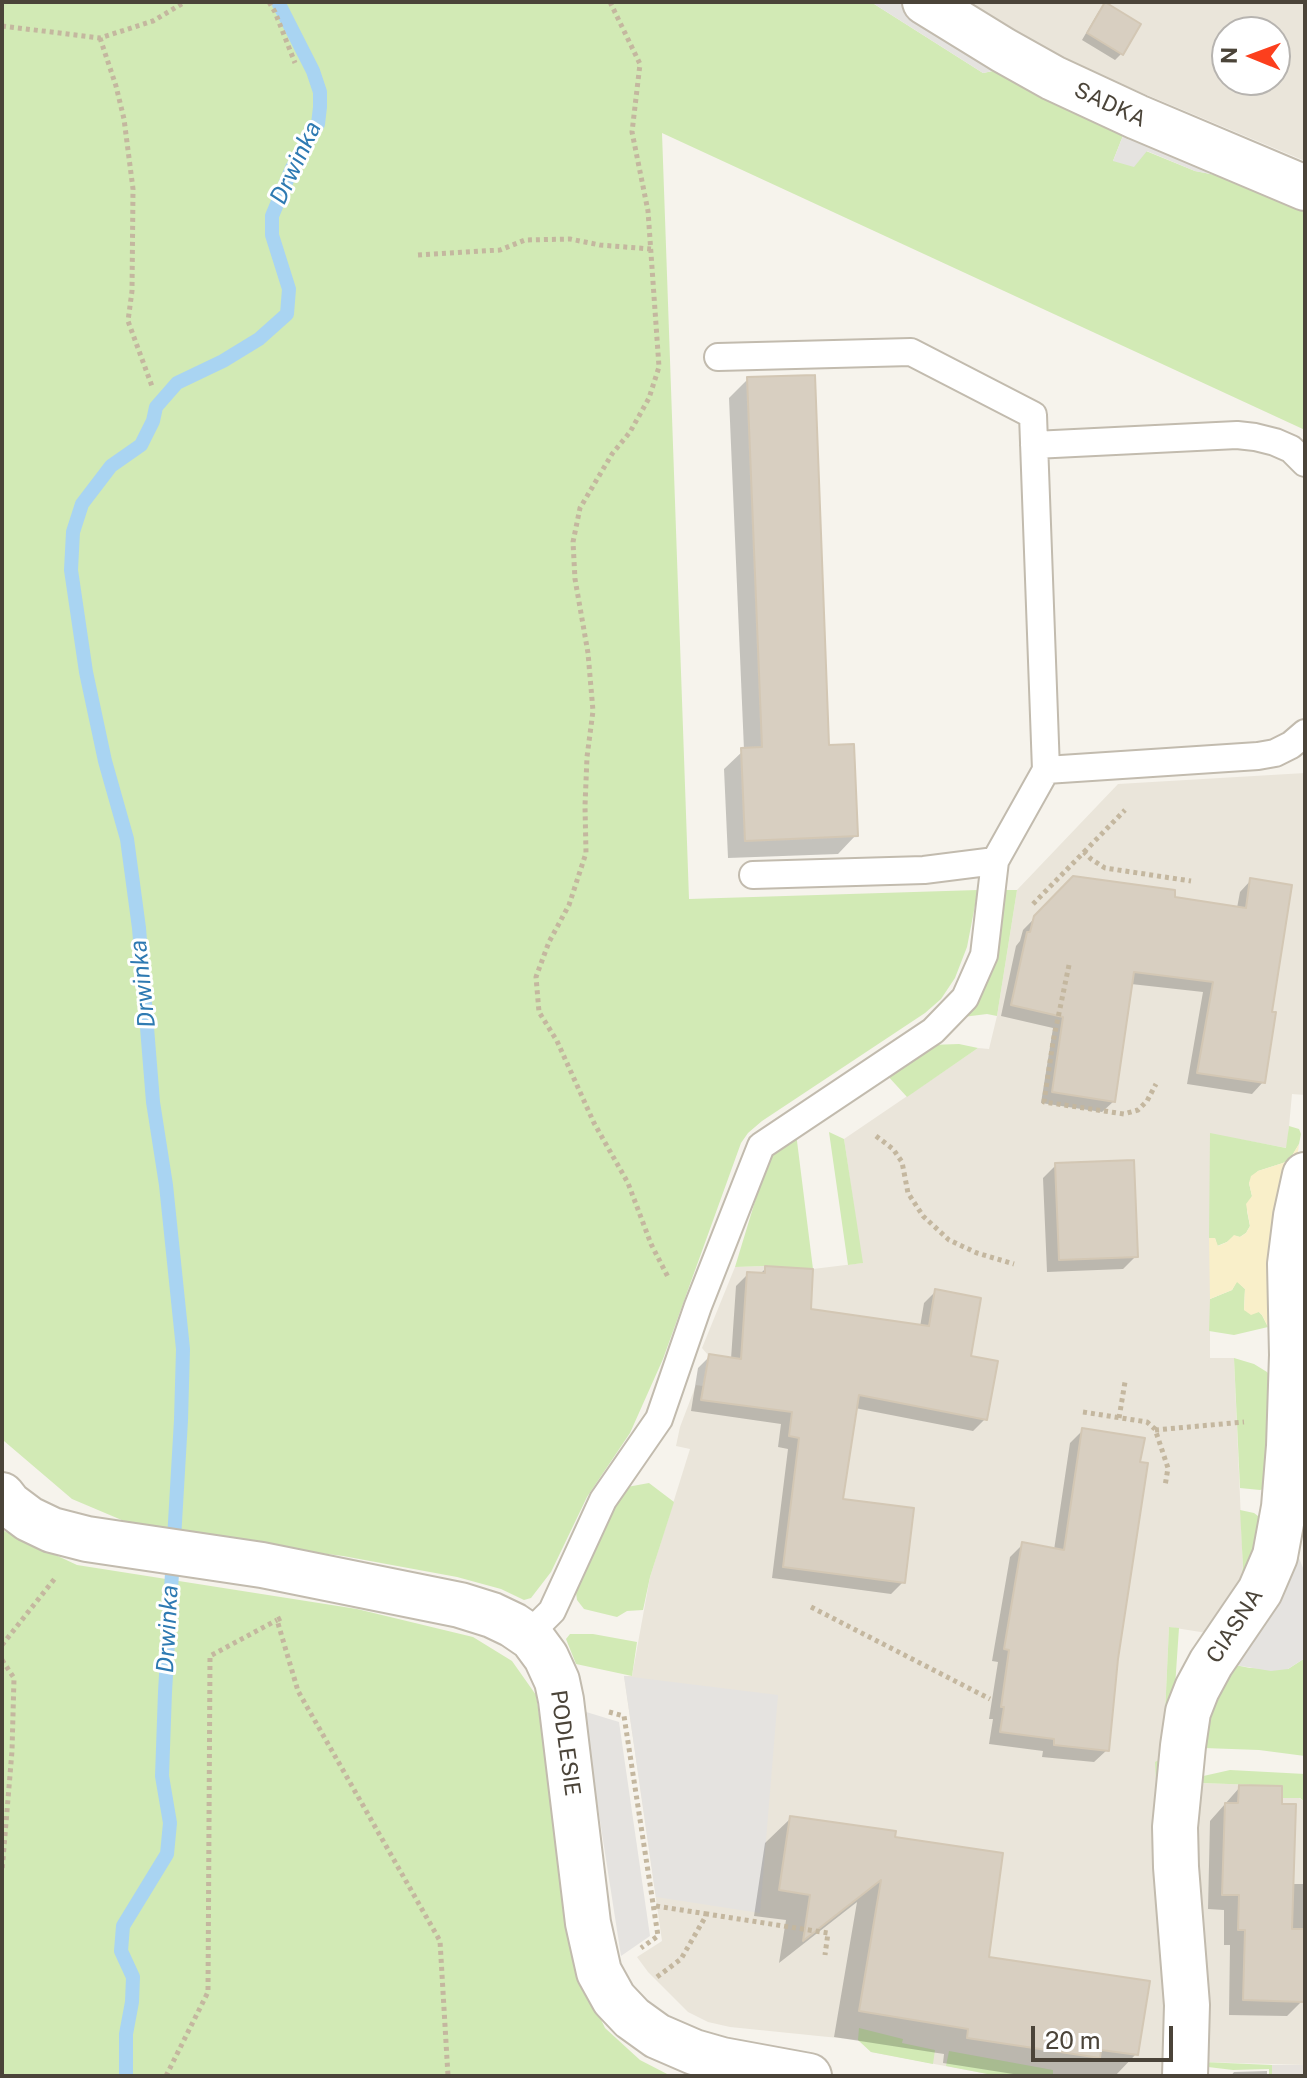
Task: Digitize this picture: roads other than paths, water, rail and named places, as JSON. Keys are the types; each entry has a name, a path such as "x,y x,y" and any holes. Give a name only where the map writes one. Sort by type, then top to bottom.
{"street":[{"name":"SADKA","path":"925,2 1053,78 1305,188"},
{"name":"CIASNA","path":"1185,2076 1187,2005 1175,1827 1183,1746 1188,1712 1197,1689 1260,1591 1275,1556 1284,1507 1289,1446 1292,1355 1290,1264 1305,1175"},
{"name":"PODLESIE","path":"2,1495 29,1519 52,1530 102,1541 339,1579 460,1605 513,1625 532,1638 557,1681 588,1923 599,1972 614,1999 632,2018 657,2036 694,2052 809,2076"}],"lane":[{"path":"532,1638 552,1611 603,1500 659,1419 698,1306 761,1146 933,1031 965,998 984,955 995,861 1046,770 1033,415 911,352 718,357"},
{"path":"1034,445 1237,435 1275,442 1291,449 1305,463"},
{"path":"1046,770 1258,756 1275,753 1305,733"},
{"path":"753,875 924,870 995,861"}],"waterway":[{"name":"Drwinka","path":"126,2076 126,2034 133,1977 121,1951 123,1926 167,1854 170,1823 162,1776 183,1349 166,1185 153,1102 139,928 127,839 105,761 86,672 71,570 73,532 82,504 111,466 141,445 156,407 177,383 259,339 287,314 289,289 272,235 272,216 292,168 318,124 320,92 313,71 278,2"}]}
